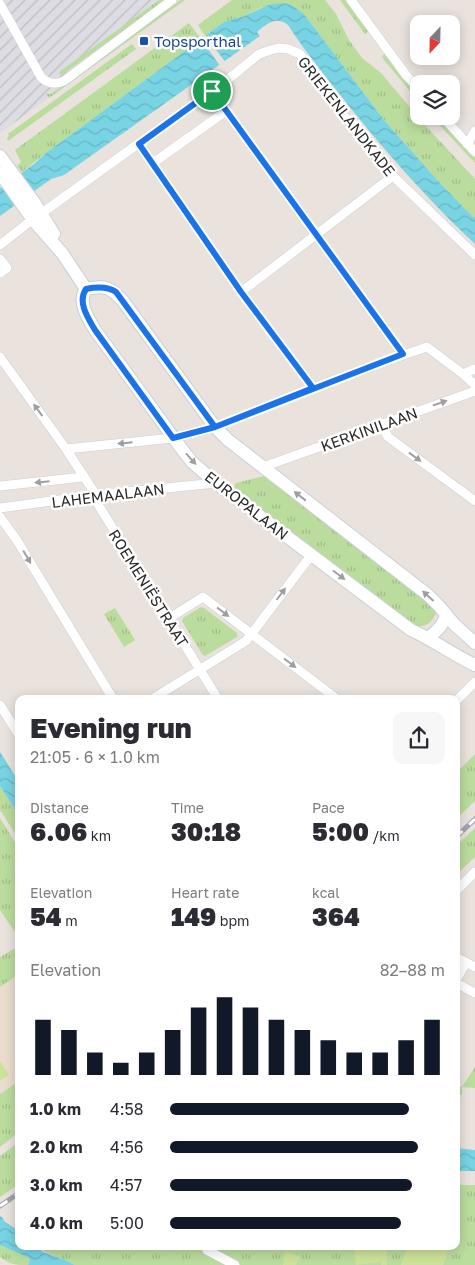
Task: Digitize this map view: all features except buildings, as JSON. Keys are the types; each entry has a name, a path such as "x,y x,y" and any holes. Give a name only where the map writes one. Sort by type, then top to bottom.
{"street":[{"path":"0,4 41,77 44,81 54,84 64,81 172,0"},
{"path":"350,0 410,79"},
{"name":"GRIEKENLANDKADE","path":"212,91 259,54 279,48 288,49 300,54 341,112 393,176 475,255"},
{"path":"0,245 212,91 403,354"},
{"path":"153,163 226,111"},
{"path":"450,125 475,152"},
{"path":"467,144 475,131"},
{"path":"139,144 241,292 313,388"},
{"path":"0,156 5,174 30,205 86,289 105,288 116,292 215,427 228,440 428,594 455,625 475,642"},
{"path":"241,292 393,176"},
{"path":"0,259 7,268 0,273"},
{"name":"EUROPALAAN","path":"86,289 83,294 84,306 95,330 192,462 216,483 411,630 475,665"},
{"path":"66,449 173,438 215,427 403,354 427,347 463,374 475,386"},
{"name":"LAHEMAALAAN","path":"0,357 66,449 83,477 0,486"},
{"path":"463,374 475,369"},
{"name":"KERKINILAAN","path":"263,467 475,391"},
{"path":"381,424 388,438 475,501"},
{"name":"ROEMENIËSTRAAT","path":"83,477 96,495 99,506 215,695"},
{"name":"LAHEMAALAAN","path":"0,508 96,495 216,483"},
{"path":"0,517 16,539 111,695"},
{"path":"158,695 246,641 313,555"},
{"path":"168,619 203,597 332,695"},
{"path":"428,638 446,619 446,614"},
{"path":"460,697 475,682"},
{"path":"0,705 15,729"},
{"path":"460,886 475,872"},
{"path":"460,959 475,967"},
{"path":"460,973 466,962"},
{"path":"460,984 475,993"},
{"path":"207,1250 235,1265"}],"shaded area":[{"path":"0,0 184,0 0,133"},
{"path":"15,977 15,1084 0,1094 0,987"}],"green space":[{"path":"159,0 166,0 61,75 59,72"},
{"path":"181,0 185,0 49,98 46,94 51,94"},
{"path":"232,0 325,0 336,14 349,40 362,58 381,73 410,107 410,125 425,125 475,179 475,219 384,120 304,14 292,5 284,3 260,8 244,16 224,22 205,36 198,25"},
{"path":"340,0 345,0 368,31 365,34"},
{"path":"189,23 201,39 22,172 17,166 21,162 15,150"},
{"path":"132,44 136,49 8,141 8,134"},
{"path":"385,54 410,85 410,91 384,60 382,56"},
{"path":"439,125 444,125 475,158 475,163"},
{"path":"264,476 434,606 436,614 431,621 423,626 411,625 236,490 234,486 236,483"},
{"path":"201,607 237,633 237,637 205,656 182,621 183,618"},
{"path":"115,608 135,640 124,647 104,614"},
{"path":"475,754 475,801 460,815 460,769"},
{"path":"0,786 15,810 15,834 0,810"},
{"path":"0,818 15,842 15,932 0,910"},
{"path":"475,828 475,857 460,871 460,842"},
{"path":"15,948 15,977 0,987 0,957"},
{"path":"0,1061 9,1075 0,1081"},
{"path":"475,1067 475,1088 462,1087"},
{"path":"15,1084 15,1135 0,1147 0,1094"},
{"path":"460,1086 462,1087 462,1095 460,1095"},
{"path":"15,1145 15,1187 0,1197 0,1156"},
{"path":"460,1185 475,1185 475,1265 75,1265 42,1250 460,1250"},
{"path":"0,1245 29,1258 28,1265 13,1264 0,1257"},
{"path":"354,1250 386,1250 387,1265 381,1265 381,1262 356,1265"},
{"path":"407,1250 449,1250 443,1265 401,1265"},
{"path":"285,1251 300,1257 296,1265 283,1265"}],"water":[{"path":"284,3 292,5 304,14 384,120 475,219 475,244 441,211 393,159 348,105 288,25 280,21 265,25 257,32 260,36 64,175 51,179 0,216 0,188 46,153 224,22 244,16 268,5"},
{"path":"0,752 15,776 15,810 0,786"},
{"path":"460,1148 475,1150 475,1171 460,1171"},
{"path":"0,1216 15,1228 15,1250 41,1250 75,1265 28,1265 29,1258 0,1245"}],"pier":[{"path":"205,35 226,63 221,67 200,38"}],"railway":[{"path":"460,833 475,819"},
{"path":"0,1206 15,1196"}],"place":[{"name":"Topsporthal","path":"144,41"}],"route":[{"path":"212,91 139,144 241,292 313,388 215,427 173,438 95,330 84,306 83,294 86,289 105,288 116,292 215,427 403,354 212,91"}]}
